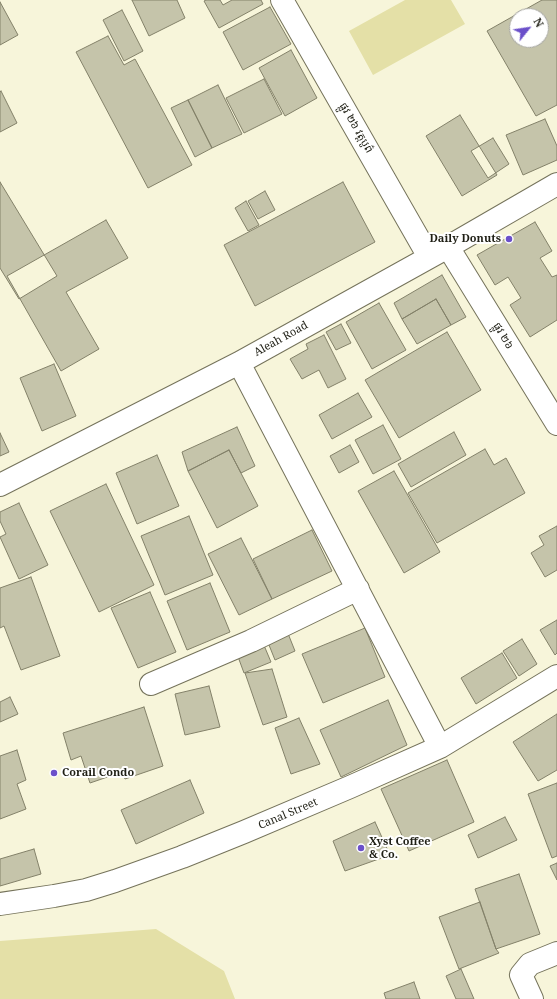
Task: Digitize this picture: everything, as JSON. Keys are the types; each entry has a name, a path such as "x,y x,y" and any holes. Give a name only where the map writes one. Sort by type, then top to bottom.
{"street":[{"name":"ផ្លូវ ២៦ វត្តបូព៌","path":"282,0 429,257"},
{"name":"Aleah Road","path":"0,485 239,363 448,247 557,184"},
{"name":"ផ្លូវ ២៦","path":"448,247 557,424"},
{"path":"239,363 440,747"},
{"path":"151,684 250,641 358,589"},
{"name":"Canal Street","path":"0,904 86,890 116,881 182,857 244,832 350,788 440,747 557,676"},
{"path":"531,996 521,975 530,964 557,953"}],"shaded area":[{"path":"405,0 451,0 465,24 373,75 349,31"},
{"path":"156,929 224,971 235,999 0,999 0,941"}],"building":[{"path":"132,0 177,0 185,18 149,36"},
{"path":"220,0 223,5 232,0 261,0 263,4 219,28 204,1"},
{"path":"542,0 557,0 557,105 536,116 487,31 509,19 509,48 549,48 549,8 528,8"},
{"path":"0,2 18,35 0,45"},
{"path":"270,7 291,44 243,70 223,32"},
{"path":"122,10 143,51 124,61 103,20"},
{"path":"108,36 124,65 135,59 192,165 148,188 76,52"},
{"path":"291,50 317,98 285,116 259,68"},
{"path":"264,79 282,114 244,133 226,98"},
{"path":"218,85 242,134 212,148 188,100"},
{"path":"1,91 17,123 0,132 0,92"},
{"path":"188,100 212,148 195,157 171,108"},
{"path":"460,115 497,175 462,196 426,136"},
{"path":"545,119 557,146 557,160 523,175 506,135"},
{"path":"493,138 509,164 488,178 471,151"},
{"path":"0,182 57,276 19,299 0,268"},
{"path":"343,182 375,242 255,306 224,245"},
{"path":"265,191 275,210 258,219 248,201"},
{"path":"246,201 259,225 248,231 235,208"},
{"path":"106,220 128,258 66,292 99,349 61,371 7,276"},
{"path":"535,222 552,251 540,258 552,277 557,275 557,320 530,337 510,305 521,298 508,277 495,285 477,255"},
{"path":"442,275 466,317 451,325 436,299 402,319 394,303"},
{"path":"436,299 451,325 417,344 402,319"},
{"path":"379,303 406,350 372,369 346,322"},
{"path":"341,324 351,343 336,350 326,332"},
{"path":"447,332 481,390 399,438 365,380"},
{"path":"324,335 346,379 328,388 319,370 302,379 290,359 308,349 306,344"},
{"path":"54,364 76,416 42,431 20,378"},
{"path":"358,393 372,417 332,439 319,415"},
{"path":"383,425 401,459 373,474 355,440"},
{"path":"237,427 255,466 241,473 229,450 188,471 182,452"},
{"path":"454,432 466,455 411,487 398,464"},
{"path":"0,433 9,452 0,456"},
{"path":"350,445 359,462 339,473 330,456"},
{"path":"485,449 494,465 506,458 525,493 437,543 408,493"},
{"path":"229,450 258,506 217,528 188,471"},
{"path":"157,455 179,506 137,524 116,473"},
{"path":"394,471 440,552 404,573 358,491"},
{"path":"106,484 154,585 99,612 50,511"},
{"path":"19,503 48,565 19,579 0,537 6,534 0,521 0,512"},
{"path":"189,516 213,575 165,595 141,536"},
{"path":"557,526 557,570 545,577 531,553 544,545 539,536"},
{"path":"312,530 332,571 272,599 253,559"},
{"path":"241,538 272,599 239,615 208,554"},
{"path":"31,577 60,656 21,670 4,626 0,628 0,588"},
{"path":"210,583 230,632 187,650 167,601"},
{"path":"150,592 176,652 138,668 111,608"},
{"path":"557,620 557,653 555,655 540,630"},
{"path":"365,628 385,677 323,703 302,654"},
{"path":"287,631 295,651 275,660 267,640"},
{"path":"522,639 537,664 519,676 503,651"},
{"path":"263,643 271,662 244,673 237,654"},
{"path":"502,653 517,678 476,704 461,678"},
{"path":"272,669 287,717 263,725 245,673"},
{"path":"209,686 220,727 185,735 175,694"},
{"path":"10,697 18,714 0,722 0,702"},
{"path":"388,700 407,745 341,777 320,730"},
{"path":"144,707 163,766 125,779 122,772 90,783 81,756 71,760 63,733"},
{"path":"557,714 557,770 538,781 513,742"},
{"path":"299,718 320,764 291,774 275,728"},
{"path":"17,750 26,780 17,784 26,809 0,819 0,756"},
{"path":"447,760 474,822 409,851 381,789"},
{"path":"190,780 204,813 136,844 121,810"},
{"path":"557,783 557,856 552,858 528,794"},
{"path":"505,817 517,840 478,858 468,835"},
{"name":"Xyst Coffee & Co.","path":"375,822 390,855 345,871 333,841"},
{"path":"34,849 41,874 0,886 0,859"},
{"path":"557,863 557,880 550,866"},
{"path":"519,874 540,934 496,949 475,889"},
{"path":"480,902 496,949 499,953 459,969 439,917"},
{"path":"461,969 474,999 456,999 446,976"},
{"path":"414,982 420,999 386,999 384,993"}],"place":[{"name":"Daily Donuts","path":"509,239"},
{"name":"Corail Condo","path":"54,773"},
{"name":"Xyst Coffee & Co.","path":"361,848"}]}
